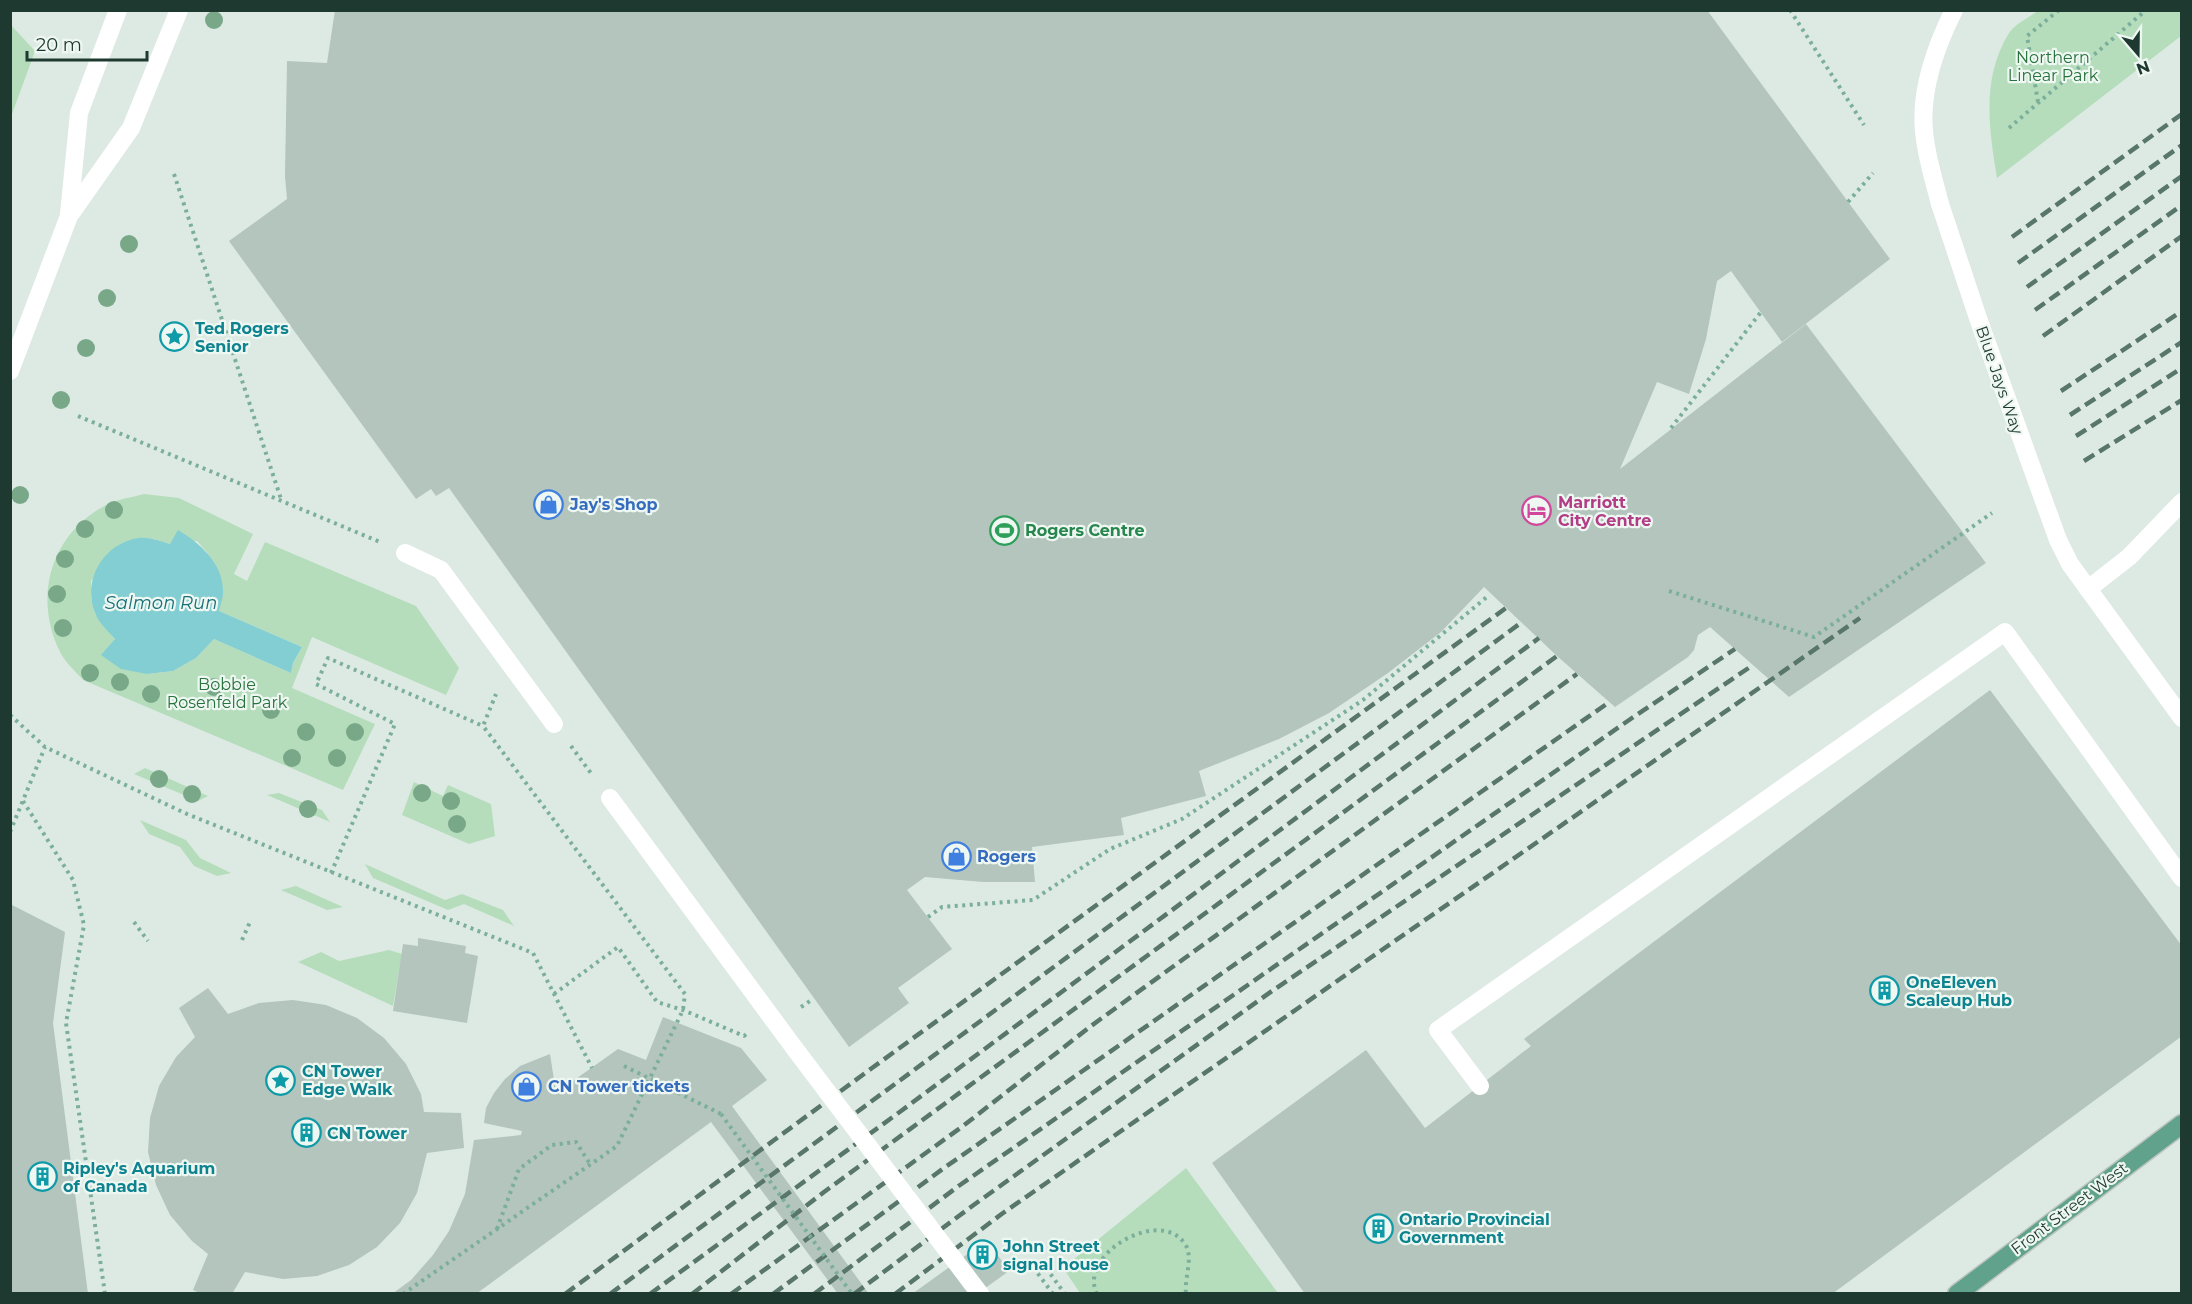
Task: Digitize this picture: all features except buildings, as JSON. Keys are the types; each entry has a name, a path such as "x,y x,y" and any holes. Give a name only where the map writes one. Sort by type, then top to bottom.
{"main road":[{"name":"Front Street West","path":"1957,1293 2181,1124"}],"street":[{"path":"69,216 79,113 118,10"},
{"path":"10,371 69,216 131,128 179,10"},
{"name":"Blue Jays Way","path":"1954,10 1944,30 1935,58 1925,91 1923,110 1929,160 1940,204 1983,332 2058,540 2070,564 2181,718"},
{"path":"2088,589 2129,557 2181,502"},
{"path":"405,554 441,570 554,724"},
{"path":"1480,1086 1438,1030 2005,632 2181,878"},
{"path":"610,798 795,1049 980,1293"}],"path":[{"path":"1790,10 1864,125"},
{"path":"2038,103 2027,36 2059,10"},
{"path":"2009,128 2146,10"},
{"path":"1848,202 1873,173"},
{"path":"174,174 282,500"},
{"path":"1671,428 1761,312"},
{"path":"78,416 282,500 405,554"},
{"path":"1669,591 1814,637 1992,513"},
{"path":"928,917 942,907 1033,900 1110,849 1182,819 1363,699 1488,596"},
{"path":"331,873 395,724 316,684 328,658 483,726 685,994 683,1010 617,1146 403,1293"},
{"path":"483,726 509,662"},
{"path":"10,715 45,747 187,814 533,953 592,1068"},
{"path":"554,724 610,798"},
{"path":"10,832 45,747"},
{"path":"23,801 73,880 84,925 66,1023 105,1293"},
{"path":"134,922 148,941"},
{"path":"242,940 250,922"},
{"path":"554,994 618,947 657,1002 683,1010 744,1036"},
{"path":"624,1066 721,1114 852,1293"},
{"path":"497,1229 519,1169 552,1145 576,1142 590,1164"},
{"path":"1096,1293 1093,1287 1094,1273 1098,1264 1114,1248 1134,1234 1163,1230 1175,1234 1186,1245 1189,1261 1185,1278 1186,1293"},
{"path":"1053,1293 1034,1267 1041,1261 1065,1293"}],"green space":[{"name":"Northern Linear Park","path":"2039,10 2181,11 2181,36 1997,178 1990,122 1994,68 2009,33"},
{"path":"11,25 35,51 11,117"},
{"name":"Bobbie Rosenfeld Park","path":"144,494 179,498 253,534 234,574 247,581 265,542 416,606 459,668 446,695 312,637 292,688 375,724 343,790 83,680 62,656 52,630 48,609 48,588 52,567 73,531 89,516 108,504","holes":["138,538 154,539 170,544 197,541 211,559 218,573 219,611 302,647 293,663 291,673 214,639 196,658 173,671 147,674 102,655 115,639 95,614 91,598 91,581 122,543"]},
{"path":"145,768 208,796 198,801 134,774"},
{"path":"414,782 443,796 448,785 491,804 495,836 469,844 402,815"},
{"path":"279,793 322,810 330,822 267,795"},
{"path":"140,820 186,840 200,858 231,873 217,876 194,866 180,847 149,834"},
{"path":"365,864 445,900 462,894 503,910 514,926 464,904 448,910 373,878"},
{"path":"296,886 343,907 327,910 281,890"},
{"path":"389,950 402,954 393,1006 298,962 321,952 339,961"},
{"path":"1186,1168 1278,1293 1080,1293 1063,1268"}],"water":[{"name":"Salmon Run","path":"178,530 202,548 215,564 222,582 223,595 219,611 302,647 293,663 291,673 214,639 196,658 173,671 147,674 121,669 101,655 115,639 99,620 92,601 91,588 98,565 115,548 126,542 142,538 170,544"}],"railway":[{"path":"2012,237 2182,114"},
{"path":"2018,263 2182,145"},
{"path":"2027,287 2182,176"},
{"path":"2035,310 2182,205"},
{"path":"2043,336 2182,236"},
{"path":"2061,391 2182,311"},
{"path":"2070,415 2182,342"},
{"path":"2076,436 2182,368"},
{"path":"2084,461 2182,400"},
{"path":"565,1294 1506,608"},
{"path":"895,1294 1003,1213 1860,618"},
{"path":"610,1294 1522,622"},
{"path":"650,1294 1539,638"},
{"path":"814,1294 960,1185 1632,718 1735,649"},
{"path":"692,1294 824,1192 1557,656"},
{"path":"854,1294 975,1204 1272,991 1753,665"},
{"path":"731,1294 963,1126 1091,1026 1577,674"},
{"path":"773,1294 944,1168 1608,703"}],"place":[{"name":"Ted Rogers Senior","path":"174,337"},
{"name":"Jay's Shop","path":"549,504"},
{"name":"Marriott City Centre","path":"1537,511"},
{"name":"Rogers Centre","path":"1004,530"},
{"name":"Rogers","path":"956,856"},
{"name":"OneEleven Scaleup Hub","path":"1885,991"},
{"name":"CN Tower Edge Walk","path":"281,1080"},
{"name":"CN Tower tickets","path":"527,1086"},
{"name":"CN Tower","path":"306,1133"},
{"name":"Ripley's Aquarium of Canada","path":"42,1177"},
{"name":"Ontario Provincial Government","path":"1378,1228"},
{"name":"John Street signal house","path":"982,1255"}]}
